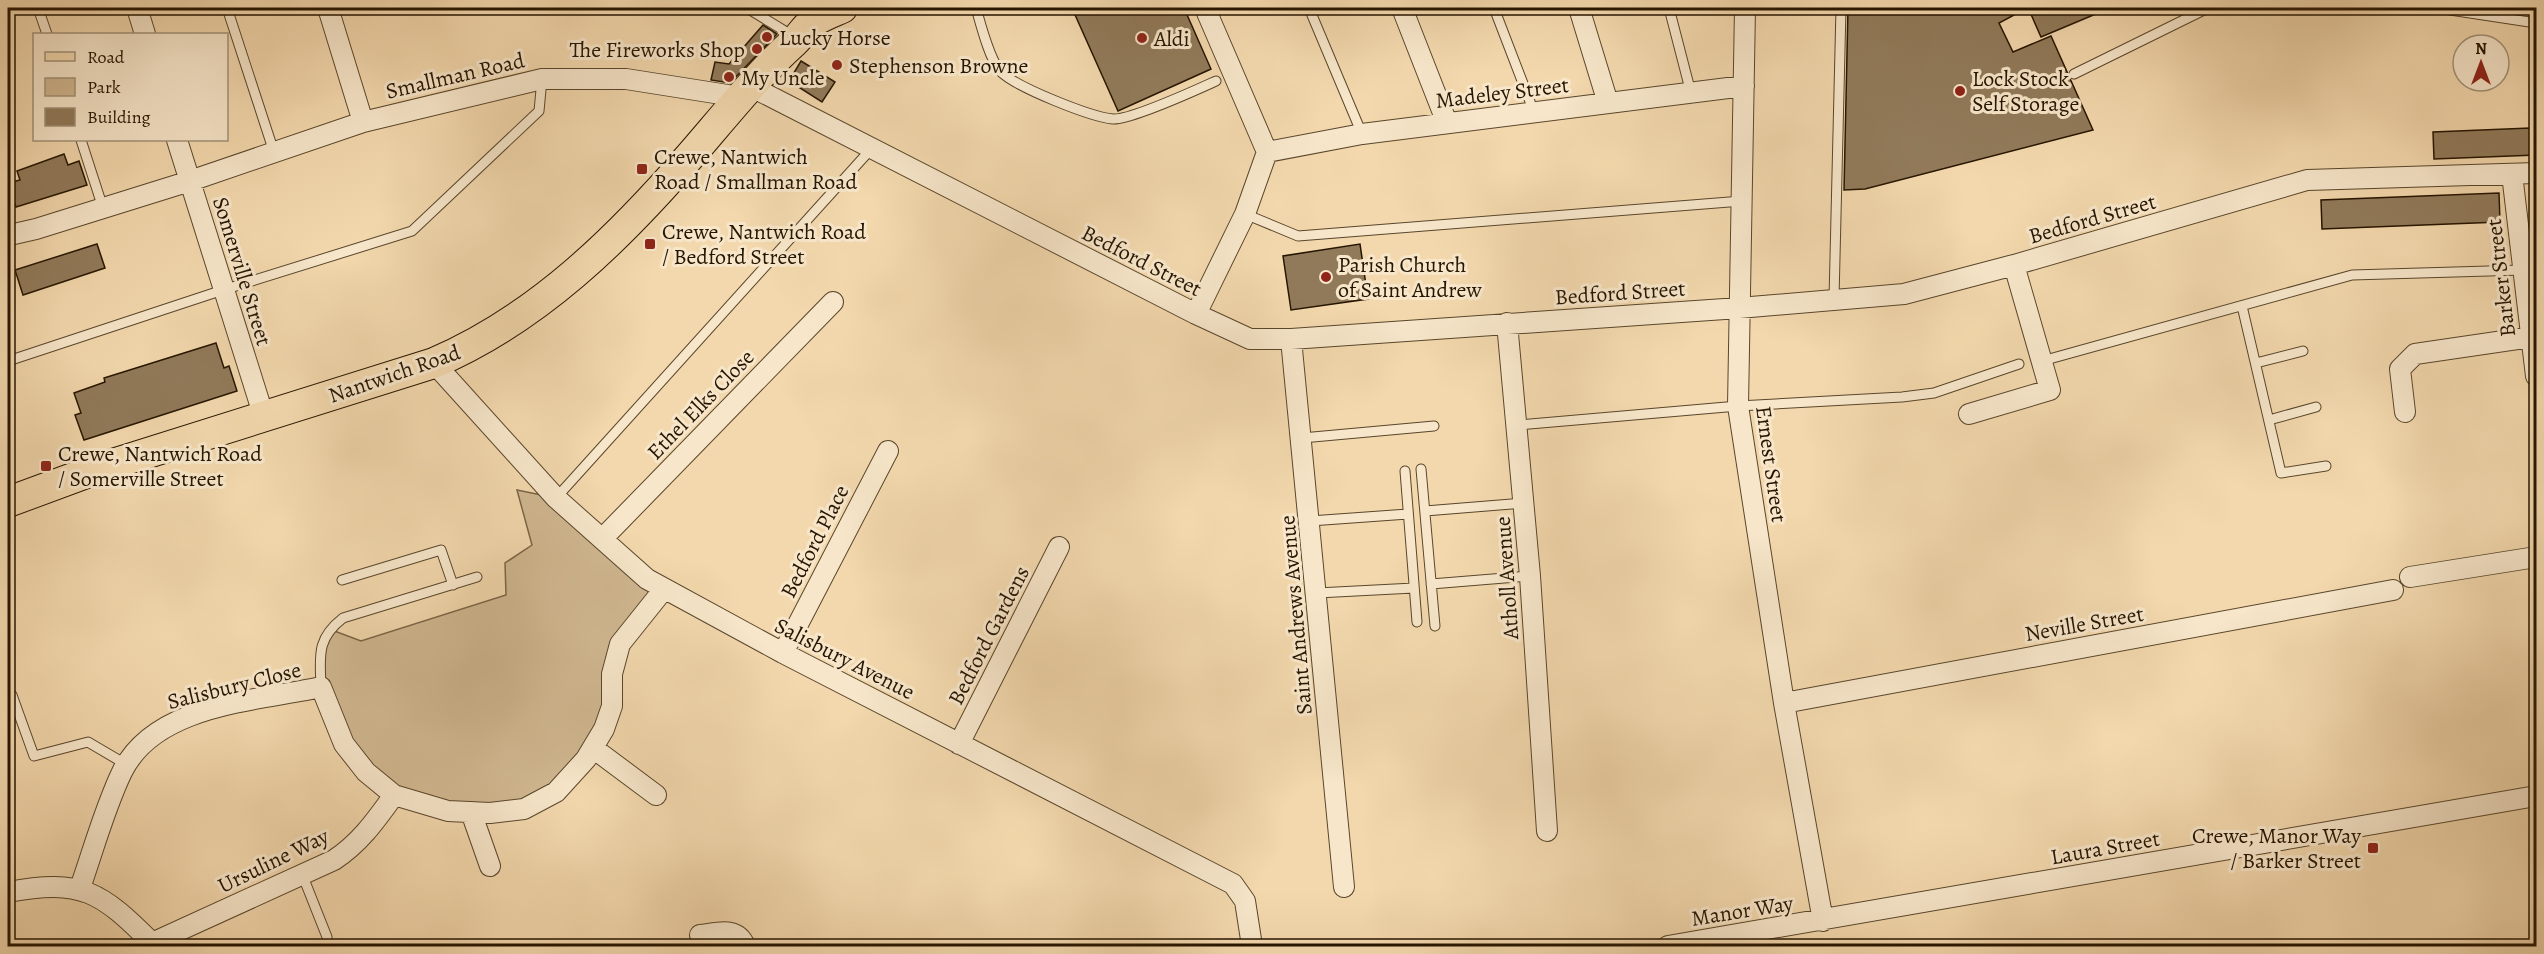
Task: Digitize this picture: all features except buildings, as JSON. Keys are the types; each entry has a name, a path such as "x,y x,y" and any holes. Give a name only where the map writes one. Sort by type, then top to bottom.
{"main road":[{"name":"Nantwich Road","path":"8,502 100,468 434,363 463,351 500,329 566,281 637,213 690,157 745,91 812,22 842,8"}],"street":[{"path":"137,8 145,33"},
{"path":"328,8 363,122"},
{"path":"1196,314 1245,214 1267,152 1205,8"},
{"path":"1402,8 1447,123"},
{"path":"1579,8 1608,103"},
{"name":"Ernest Street","path":"1744,8 1738,406 1784,703 1823,921"},
{"name":"Smallman Road","path":"8,232 14,234 36,229 190,181 363,122 542,79 626,79 745,91"},
{"name":"Madeley Street","path":"1267,152 1362,134 1744,86"},
{"name":"Bedford Street","path":"745,91 872,148 1196,314 1250,339 1291,339 1739,308 1904,294 2014,265 2307,180 2536,173"},
{"name":"Somerville Street","path":"177,141 264,417"},
{"name":"Barker Street","path":"2512,174 2536,371"},
{"path":"1969,414 2050,390 2014,265"},
{"name":"Ethel Elks Close","path":"602,539 833,302"},
{"name":"Atholl Avenue","path":"1507,323 1530,576 1547,831"},
{"path":"2405,412 2400,369 2415,354 2531,338"},
{"name":"Saint Andrews Avenue","path":"1291,339 1344,887"},
{"name":"Salisbury Avenue","path":"434,363 556,498 647,579 783,653 1233,884 1245,901 1252,946"},
{"name":"Bedford Place","path":"783,653 888,451"},
{"name":"Bedford Gardens","path":"959,744 1059,547"},
{"path":"2410,578 2536,557"},
{"name":"Salisbury Close","path":"80,888 123,770 154,733 178,719 240,703 321,687 344,744 366,772 394,795 448,811 490,813 524,809 556,792 593,748 604,729 612,705 612,674 620,644 664,589"},
{"name":"Neville Street","path":"1784,703 2393,590"},
{"path":"593,748 656,795"},
{"name":"Ursuline Way","path":"8,892 36,886 80,888 117,908 153,945 351,848 369,830 394,795"},
{"name":"Laura Street","path":"1823,921 2536,796"},
{"path":"471,812 490,866"},
{"name":"Manor Way","path":"1668,946 1823,921"},
{"path":"700,935 728,931 739,936 745,946"}],"lane":[{"path":"38,8 47,33"},
{"path":"226,8 274,152"},
{"path":"747,8 797,39"},
{"path":"976,8 989,47 1000,70 1020,86 1076,108 1114,119 1150,108 1216,81"},
{"path":"1310,8 1362,134"},
{"path":"1494,8 1534,112"},
{"path":"1669,8 1690,93"},
{"path":"1834,299 1841,8"},
{"path":"2074,74 2213,8"},
{"path":"2437,8 2536,23"},
{"path":"8,362 223,290 412,231 539,111 542,79"},
{"path":"81,141 103,208"},
{"path":"556,498 872,148"},
{"path":"1245,214 1298,236 1742,201"},
{"path":"2042,361 2352,275 2523,270"},
{"path":"2242,306 2281,473 2326,466"},
{"path":"2256,363 2303,351"},
{"path":"1518,425 1738,406 1902,397 1934,393 2019,364"},
{"path":"2269,420 2316,407"},
{"path":"1302,438 1434,426"},
{"path":"1421,469 1435,626"},
{"path":"1405,471 1417,622"},
{"path":"1425,511 1524,503"},
{"path":"1310,521 1408,514"},
{"path":"342,580 441,550 453,585"},
{"path":"1431,584 1530,576"},
{"path":"321,687 320,649 329,629 343,618 477,577"},
{"path":"1317,593 1414,588"},
{"path":"12,695 34,756 88,742 127,765"},
{"path":"302,874 327,937"}],"green space":[{"path":"517,490 556,498 664,589 620,644 612,706 556,792 471,812 394,795 344,744 321,687 320,649 329,629 361,641 506,595 505,563 532,545"}],"place":[{"name":"Lucky Horse","path":"767,37"},
{"name":"Aldi","path":"1142,38"},
{"name":"The Fireworks Shop","path":"757,49"},
{"name":"Stephenson Browne","path":"837,65"},
{"name":"My Uncle","path":"729,77"},
{"name":"Lock Stock Self Storage","path":"1960,91"},
{"name":"Crewe, Nantwich Road / Smallman Road","path":"642,169"},
{"name":"Crewe, Nantwich Road / Bedford Street","path":"650,244"},
{"name":"Parish Church of Saint Andrew","path":"1326,277"},
{"name":"Crewe, Nantwich Road / Somerville Street","path":"46,466"},
{"name":"Crewe, Manor Way / Barker Street","path":"2373,848"}]}
